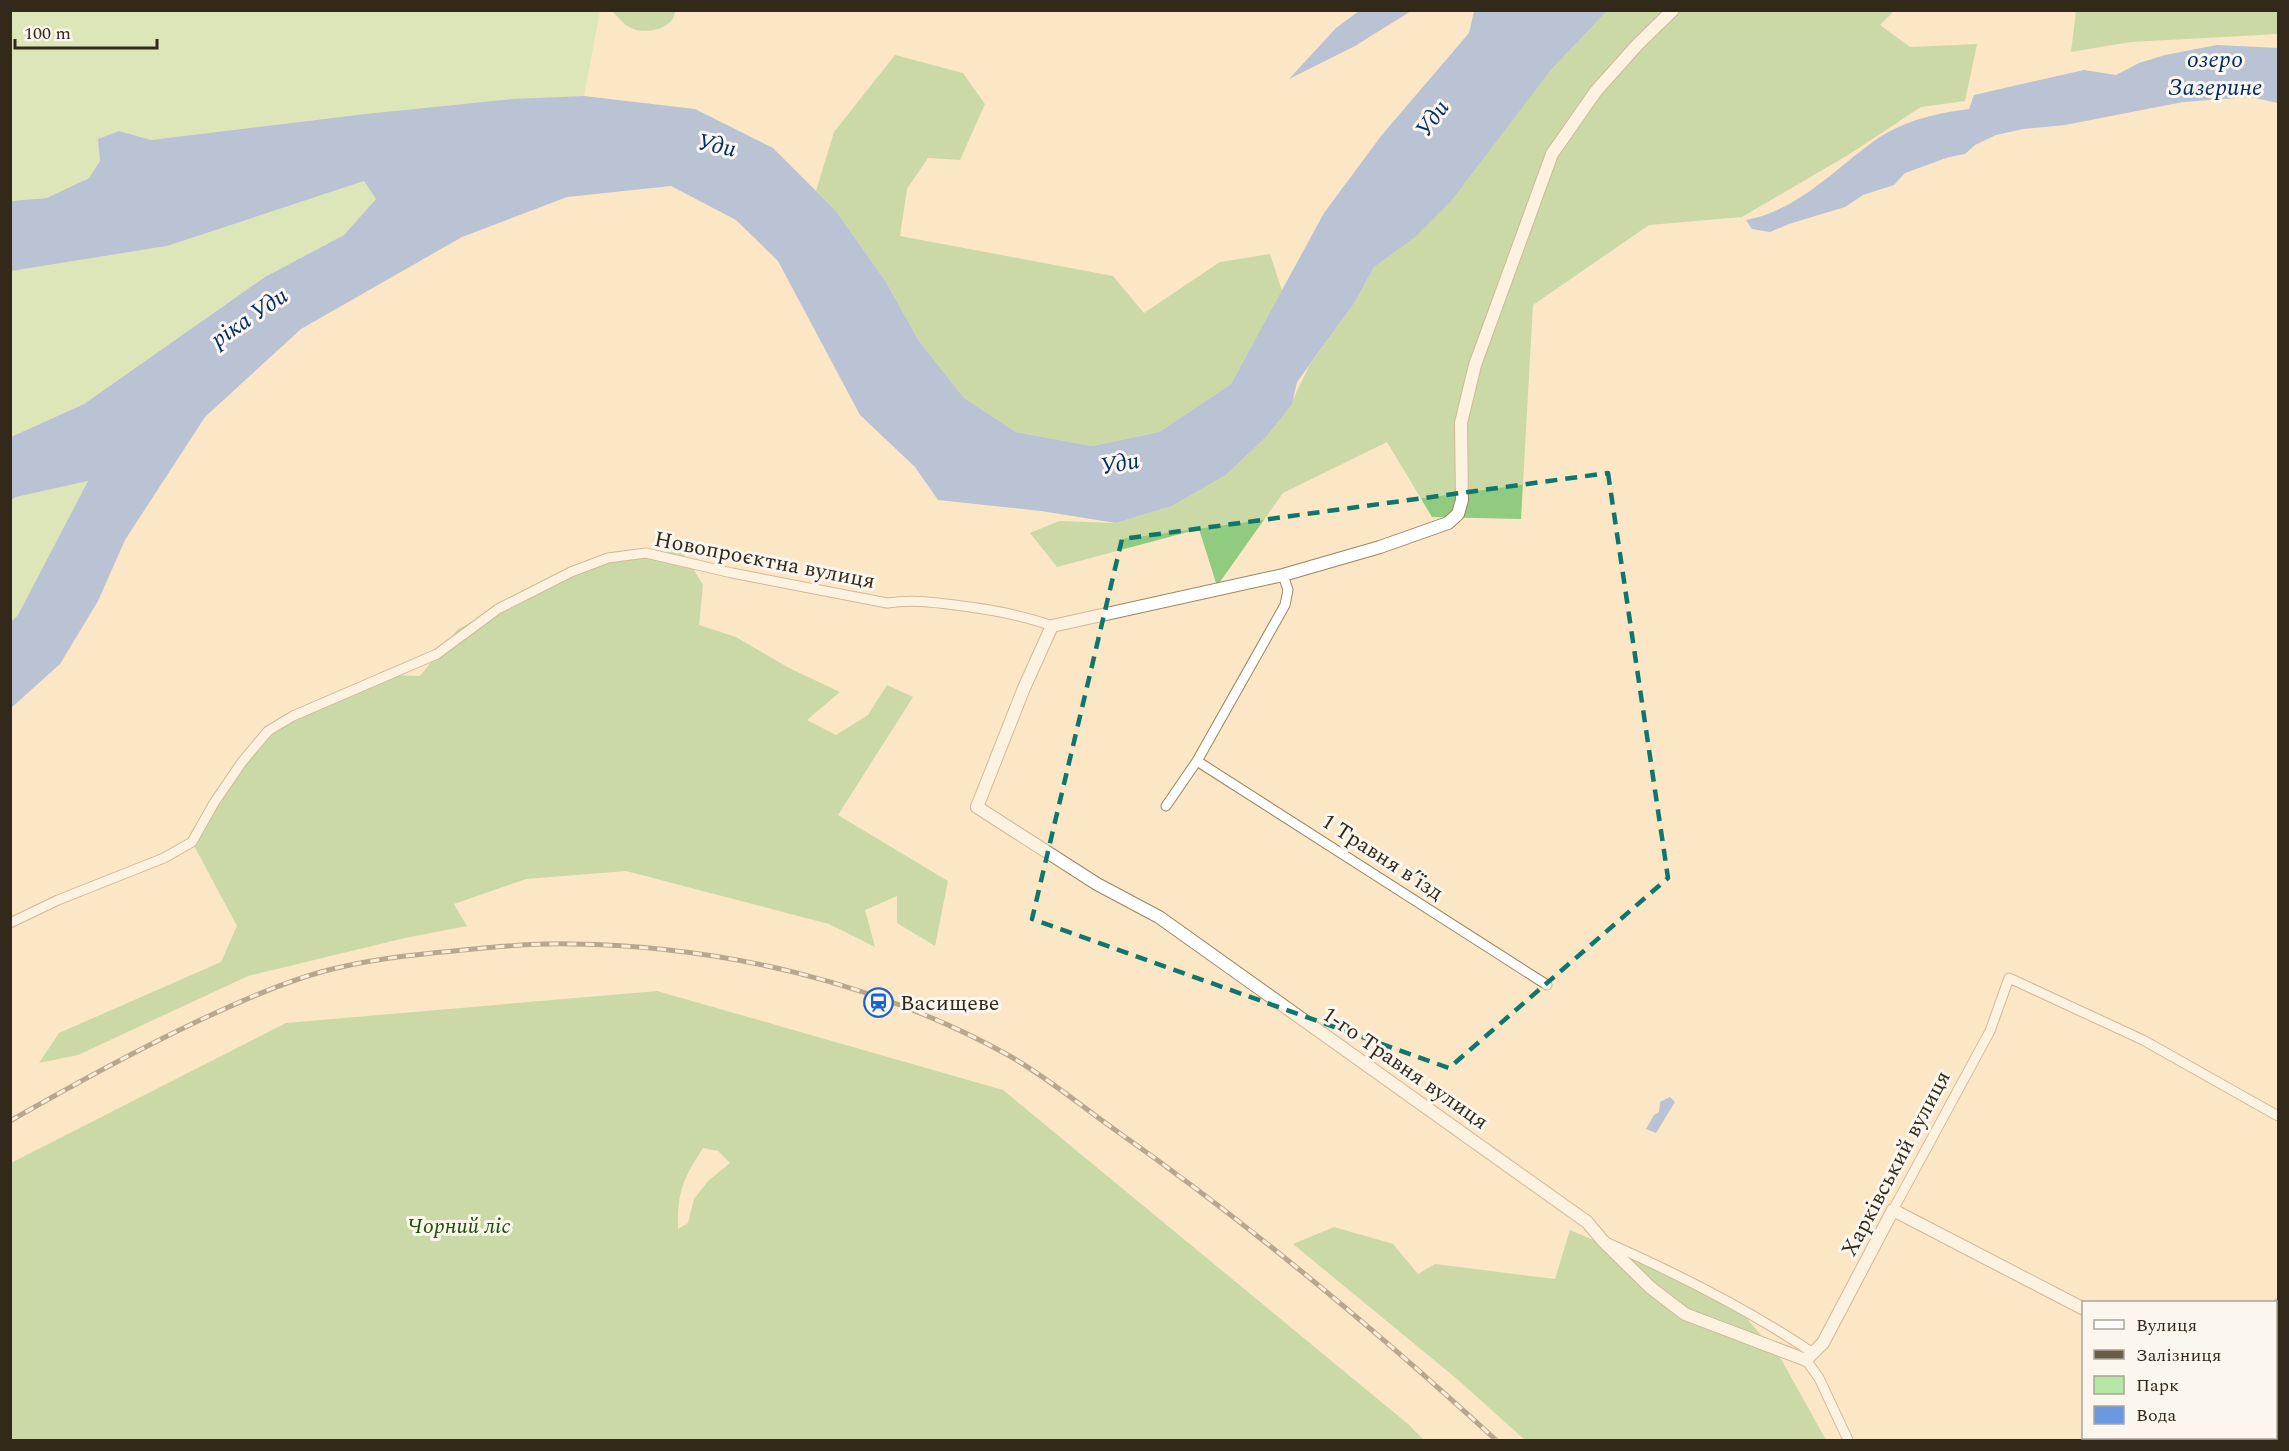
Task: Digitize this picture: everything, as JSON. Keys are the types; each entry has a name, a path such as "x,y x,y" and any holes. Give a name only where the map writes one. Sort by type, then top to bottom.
{"street":[{"path":"1052,626 1283,575 1380,547 1448,523 1458,514 1462,500 1461,423 1475,365 1552,154 1596,91 1638,44 1673,10"},
{"name":"Новопроєктна вулиця","path":"10,923 58,900 164,858 192,842 214,803 242,762 268,731 293,716 436,654 498,609 571,572 608,558 646,553 872,601 939,602 1015,614 1052,626"},
{"path":"1166,806 1197,760 1285,605 1288,590 1283,575"},
{"name":"1-го Травня вулиця","path":"1052,626 1028,679 977,807 1097,884 1160,917 1587,1222 1603,1241 1686,1278 1773,1326 1809,1357"},
{"name":"1 Травня в’їзд","path":"1197,760 1547,985"},
{"name":"Харківський вулиця","path":"1809,1357 1823,1343 1990,1030 2010,978 2144,1040 2278,1116"},
{"path":"1893,1210 2082,1308"},
{"path":"1603,1241 1650,1287 1685,1314 1809,1357 1848,1440"}],"highlighted area":[{"path":"1608,473 1668,878 1449,1068 1032,919 1122,539"}],"green space":[{"path":"11,11 600,11 584,96 421,108 151,140 119,131 89,178 47,198 11,201"},
{"path":"612,11 675,11 670,22 665,26 644,31 628,26"},
{"path":"1607,11 1894,11 1880,25 1910,47 1977,44 1965,101 1921,107 1848,155 1742,217 1649,225 1533,305 1521,519 1432,517 1387,442 1283,493 1217,586 1199,529 1057,567 1030,533 1059,521 1116,523 1172,506 1226,475 1266,437 1290,406 1309,366 1355,302 1374,267 1389,254 1550,71"},
{"path":"2076,11 2278,11 2278,34 2131,42 2071,52"},
{"path":"895,55 963,73 985,104 960,160 928,158 907,189 900,236 1113,276 1144,313 1220,262 1270,254 1282,291 1231,384 1159,432 1092,446 1016,432 964,398 919,341 886,282 836,211 816,191 834,132"},
{"path":"364,181 376,199 344,235 265,277 84,404 11,437 11,271 167,246"},
{"path":"88,481 18,615 11,622 11,500"},
{"path":"682,551 703,585 699,625 736,637 789,668 840,692 807,720 836,735 868,715 887,685 913,697 838,815 948,881 935,946 897,923 897,896 865,910 875,947 829,924 626,871 526,879 454,904 467,926 405,938 248,976 78,1055 39,1063 59,1033 221,962 237,926 192,842 242,762 293,716 387,675 420,676 458,629 571,572 646,553"},
{"name":"Чорний ліс","path":"657,991 1003,1090 1408,1424 1424,1440 11,1440 11,1163 286,1023","holes":["703,1148 718,1151 730,1163 708,1181 694,1199 688,1223 678,1229 680,1195 691,1169"]},
{"path":"1334,1227 1393,1244 1418,1274 1435,1264 1555,1279 1570,1230 1639,1260 1745,1316 1781,1359 1826,1440 1525,1440 1457,1379 1293,1244"}],"water":[{"path":"1359,11 1411,11 1355,46 1289,79 1336,28"},
{"path":"1474,11 1607,11 1550,71 1451,201 1415,237 1374,267 1355,302 1297,382 1292,404 1266,437 1226,475 1172,506 1116,523 1041,511 938,500 915,467 860,415 778,261 736,220 671,186 567,197 462,237 301,329 205,417 125,540 98,601 60,664 11,708 11,622 18,615 88,481 11,500 11,437 84,404 265,277 344,235 376,199 364,181 167,246 11,271 11,201 47,198 89,178 100,161 98,139 119,131 151,140 513,99 584,96 695,109 773,148 836,211 886,282 919,341 964,398 1016,432 1092,446 1159,432 1231,384 1324,213 1381,136 1469,33"},
{"name":"озеро Зазерине","path":"2217,45 2278,48 2278,103 2250,97 2183,102 2065,125 2023,129 1996,135 1975,145 1965,154 1949,157 1905,173 1894,185 1863,195 1845,207 1770,232 1752,229 1746,220 1781,208 1797,199 1870,144 1905,124 1942,113 1969,109 1974,95 2084,70 2116,75 2139,63 2165,55"},
{"path":"1670,1097 1675,1102 1656,1133 1646,1129 1654,1115 1659,1112 1660,1102"}],"railway":[{"path":"10,1121 172,1033 242,1001 305,977 371,961 498,947 572,944 628,946 685,952 797,973 852,988 958,1029 1008,1055 1050,1082 1217,1204 1265,1242 1359,1319 1496,1440"}],"place":[{"name":"Васищеве","path":"879,1002"}],"water label":[{"name":"Уди","path":"1432,118"},
{"name":"Уди","path":"717,145"},
{"name":"ріка Уди","path":"249,317"},
{"name":"Уди","path":"1120,463"}]}
